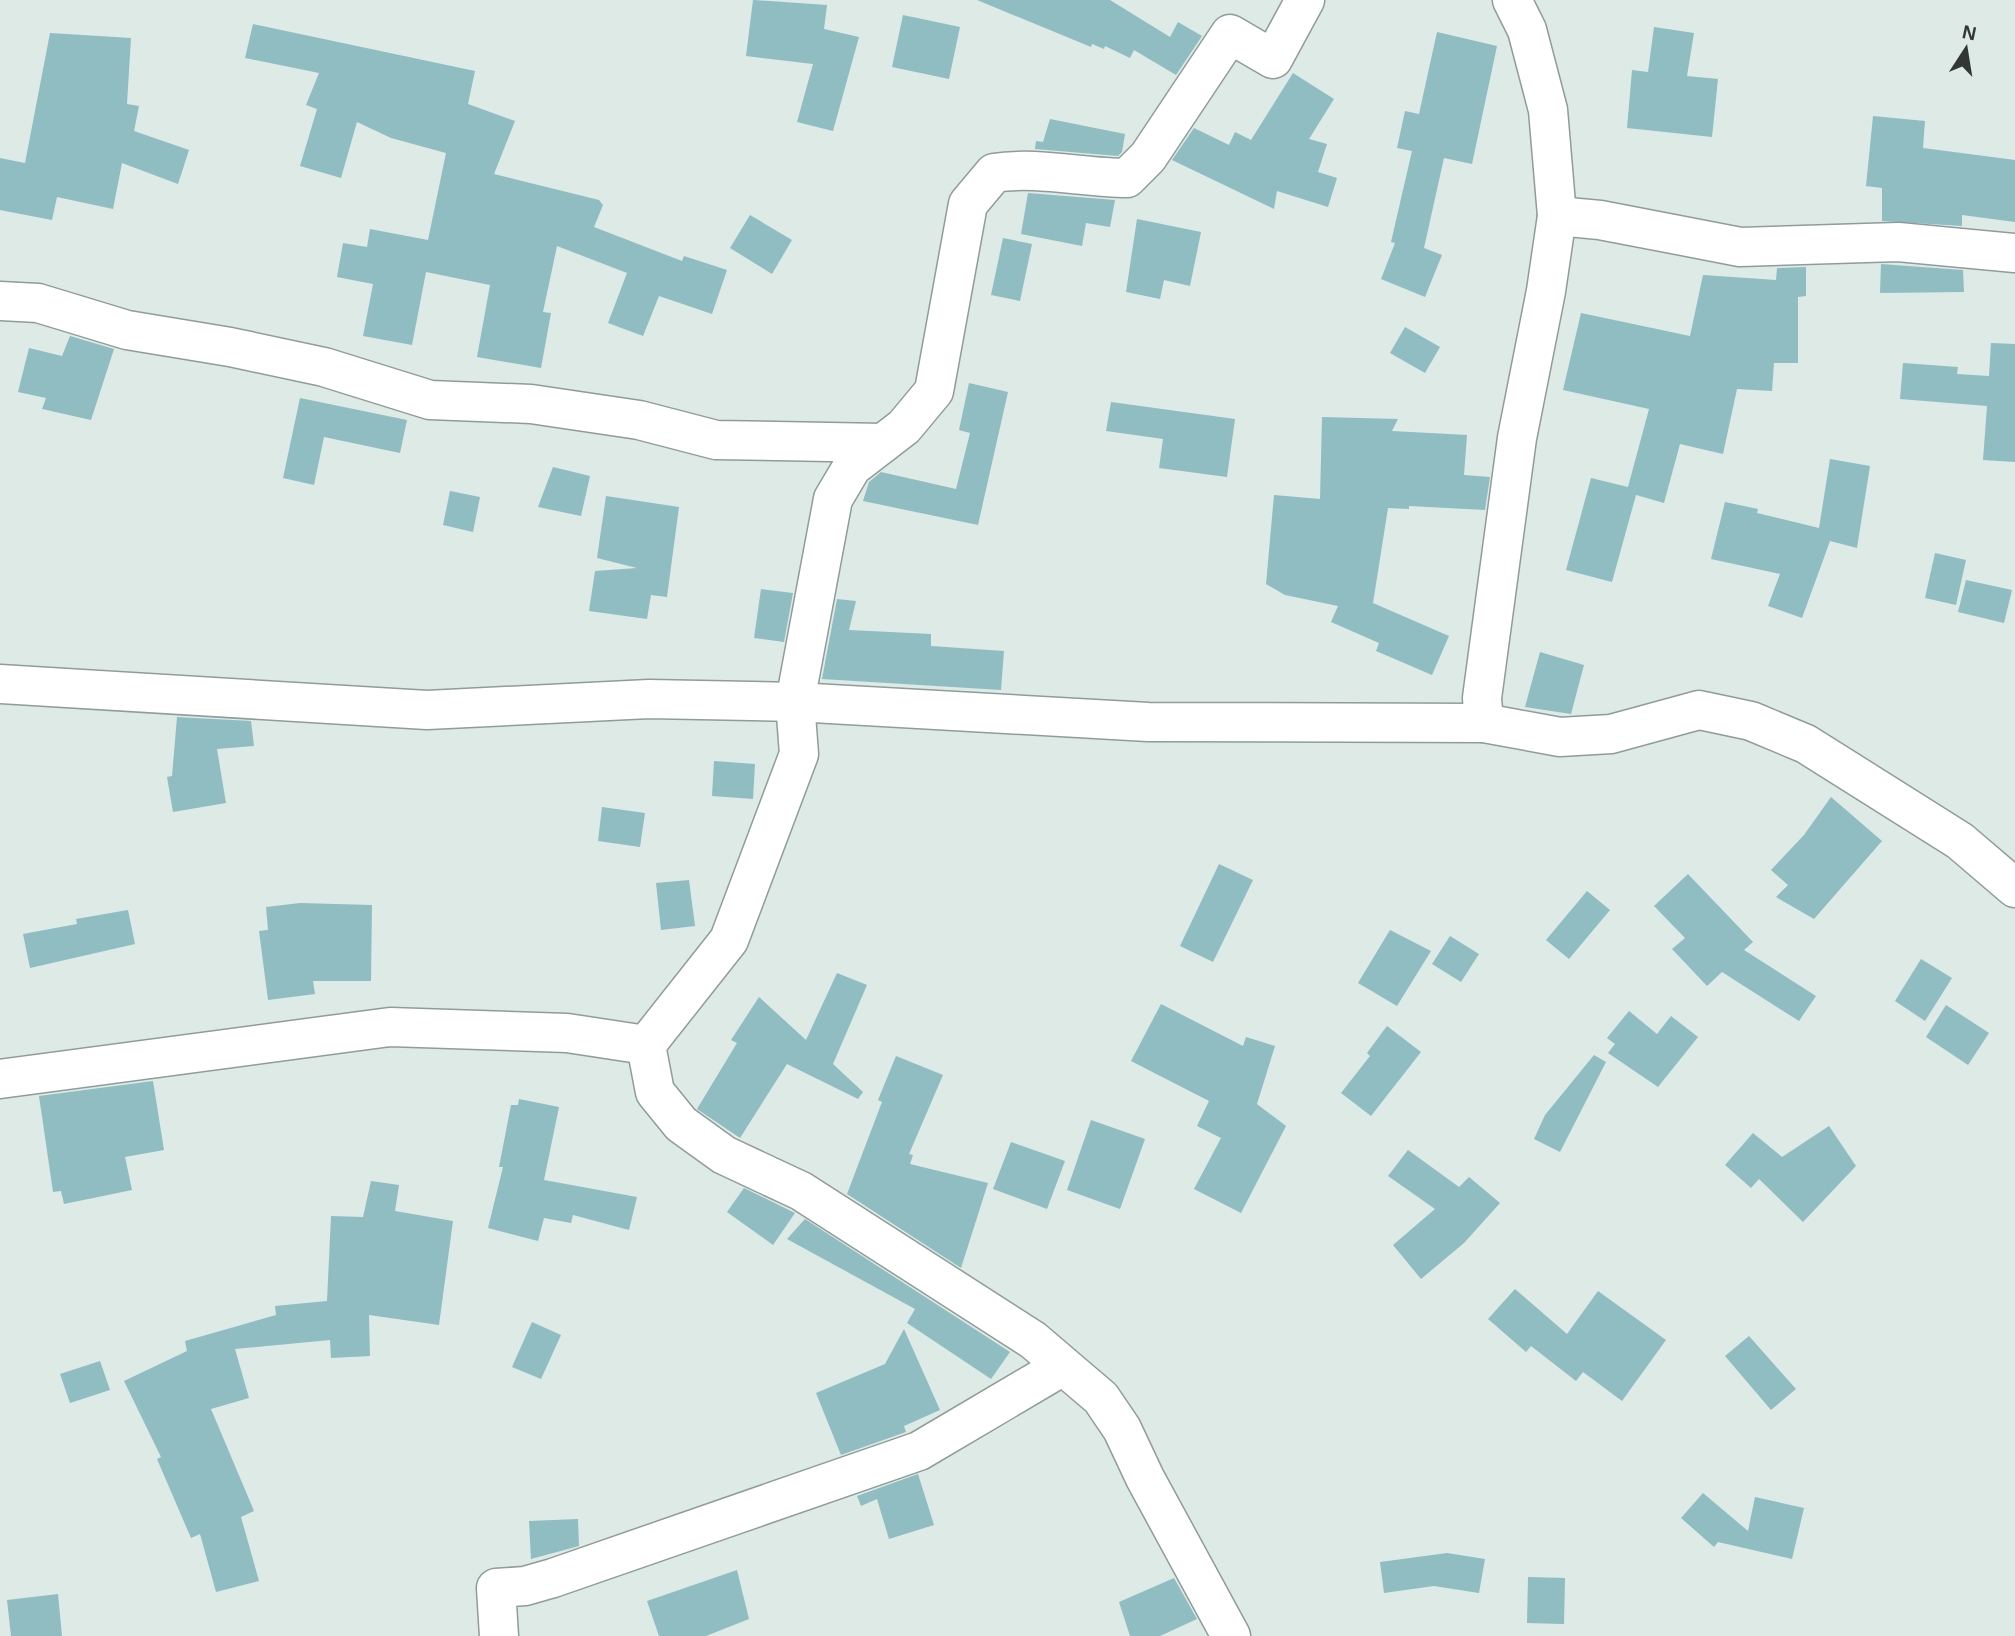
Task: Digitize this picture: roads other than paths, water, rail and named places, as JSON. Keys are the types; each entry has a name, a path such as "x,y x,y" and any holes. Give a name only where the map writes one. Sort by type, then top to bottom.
{"street":[{"path":"1231,1636 1113,1413 1101,1398 1033,1340 801,1192 724,1155 681,1124 655,1092 646,1045 729,940 799,754 795,702 833,499 842,479 852,467 904,427 934,391 968,204 994,173 1015,170 1089,178 1127,178 1148,157 1230,34 1273,59 1305,0"},
{"path":"1484,723 1482,698 1507,507 1557,216 1548,110 1527,30 1512,0"},
{"path":"1557,216 1600,220 1740,247 1898,242 2015,253"},
{"path":"0,301 38,303 127,330 230,347 324,367 430,400 531,404 639,420 716,440 883,443"},
{"path":"831,442 842,479"},
{"path":"0,684 427,710 649,699 795,702 1148,722 1484,723 1560,737 1611,734 1699,710 1751,721 1806,744 1885,791 1960,841 2015,888"},
{"path":"0,1079 390,1027 566,1033 646,1045"},
{"path":"499,1636 496,1588 525,1586 553,1578 919,1451 1063,1366"}]}
